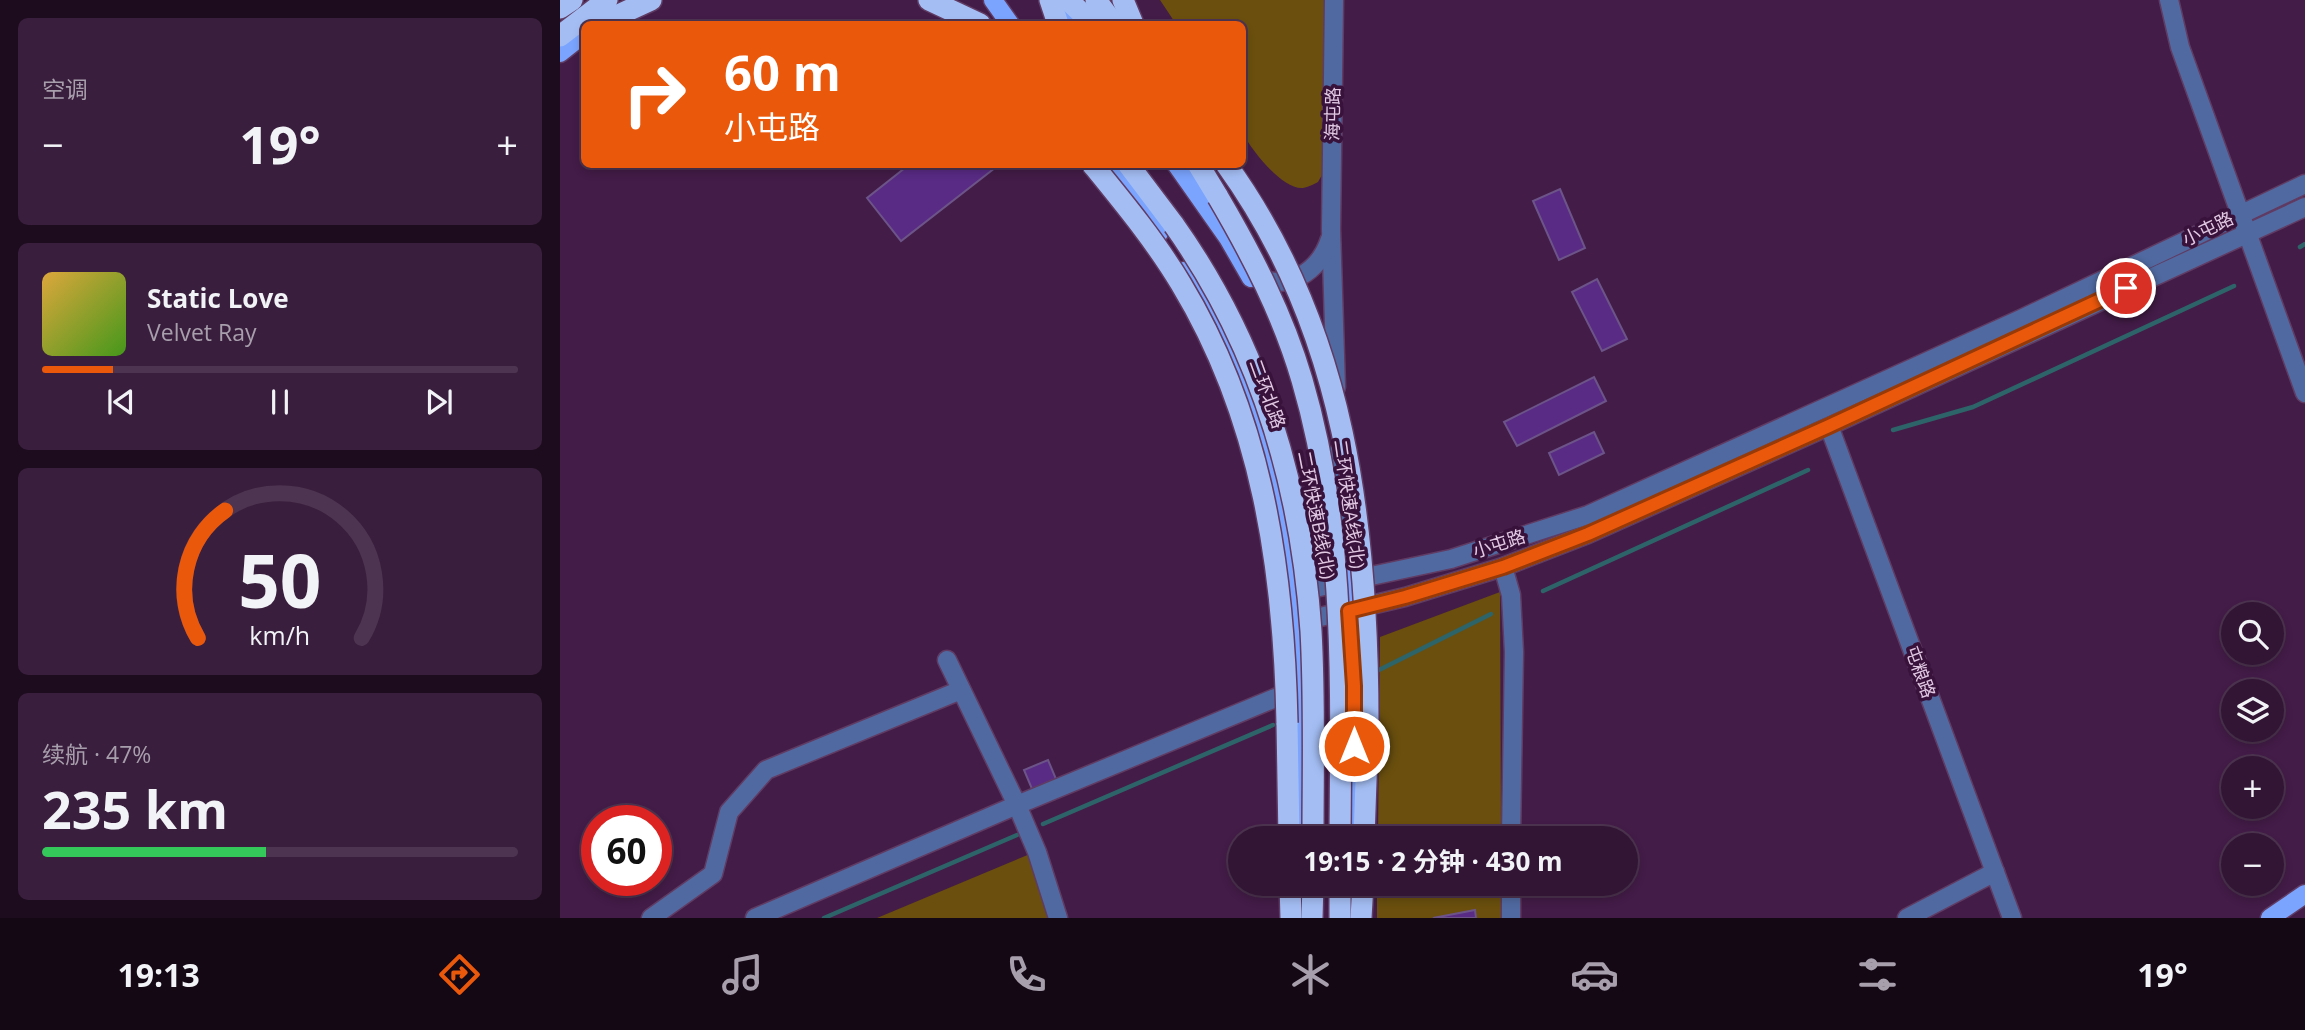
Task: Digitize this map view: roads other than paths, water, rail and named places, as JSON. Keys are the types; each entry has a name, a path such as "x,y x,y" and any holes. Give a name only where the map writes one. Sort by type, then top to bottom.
{"highway":[{"path":"560,8 572,0"},
{"path":"560,36 607,0"},
{"path":"604,21 650,0"},
{"path":"929,0 976,21"},
{"path":"961,0 979,21"},
{"path":"968,0 980,21"},
{"path":"1050,0 1057,21"},
{"path":"1068,0 1090,21"},
{"path":"1096,0 1112,21"},
{"path":"1123,0 1132,21"},
{"path":"560,47 581,36"},
{"path":"1095,168 1160,252 1193,305 1223,364 1251,443 1268,512 1280,589 1286,676 1289,826"},
{"name":"二环快速B线(北)","path":"1133,168 1217,292 1243,344 1267,404 1286,470 1301,546 1311,630 1313,826"},
{"name":"二环快速A线(北)","path":"1201,168 1251,256 1279,315 1301,377 1325,477 1335,551 1340,632 1340,826"},
{"path":"1229,168 1259,213 1304,305 1327,369 1347,448 1362,548 1367,631 1368,724 1364,826"},
{"path":"1290,896 1291,918"},
{"path":"1312,918 1313,896"},
{"path":"1340,896 1340,918"},
{"path":"1361,918 1362,896"}],"main road":[{"path":"602,21 630,0"},
{"path":"993,0 1008,21"},
{"path":"1059,0 1074,21"},
{"path":"560,53 581,36"},
{"name":"二环北路","path":"1113,168 1182,267 1216,325 1254,417 1273,481 1287,548 1296,622 1300,687 1300,826"},
{"name":"二环北路","path":"1179,168 1247,269 1279,333 1305,399 1328,480 1346,579 1349,611 1354,686 1353,826"},
{"path":"2270,918 2305,894"},
{"path":"1299,896 1299,918"},
{"path":"1353,896 1353,918"}],"street":[{"name":"海屯路","path":"1334,0 1331,229 1337,430 1346,579"},
{"path":"2169,0 2180,47 2305,393"},
{"name":"小屯路","path":"1293,593 1346,579 1451,559 1588,515 2021,318 2305,184"},
{"name":"小屯路","path":"1296,622 1405,597 1503,567 1588,534 2305,207"},
{"path":"1247,269 1257,277 1270,281 1299,277 1312,269 1323,256 1331,229"},
{"path":"2249,232 2305,399"},
{"name":"屯粮路","path":"1829,426 2012,918"},
{"path":"1503,567 1511,594 1514,652 1511,826"},
{"path":"947,660 1017,805 1037,852 1058,918"},
{"path":"755,918 1300,687"},
{"path":"651,918 713,874 729,812 766,771 961,690"},
{"path":"1907,918 1995,872"},
{"path":"1511,896 1511,918"}],"waterway":[{"path":"2300,247 2305,244"},
{"path":"1893,430 1973,407 2234,286"},
{"path":"1543,591 1808,470"},
{"path":"1379,670 1491,614"},
{"path":"1043,824 1273,725"},
{"path":"824,918 1017,835"}]}
